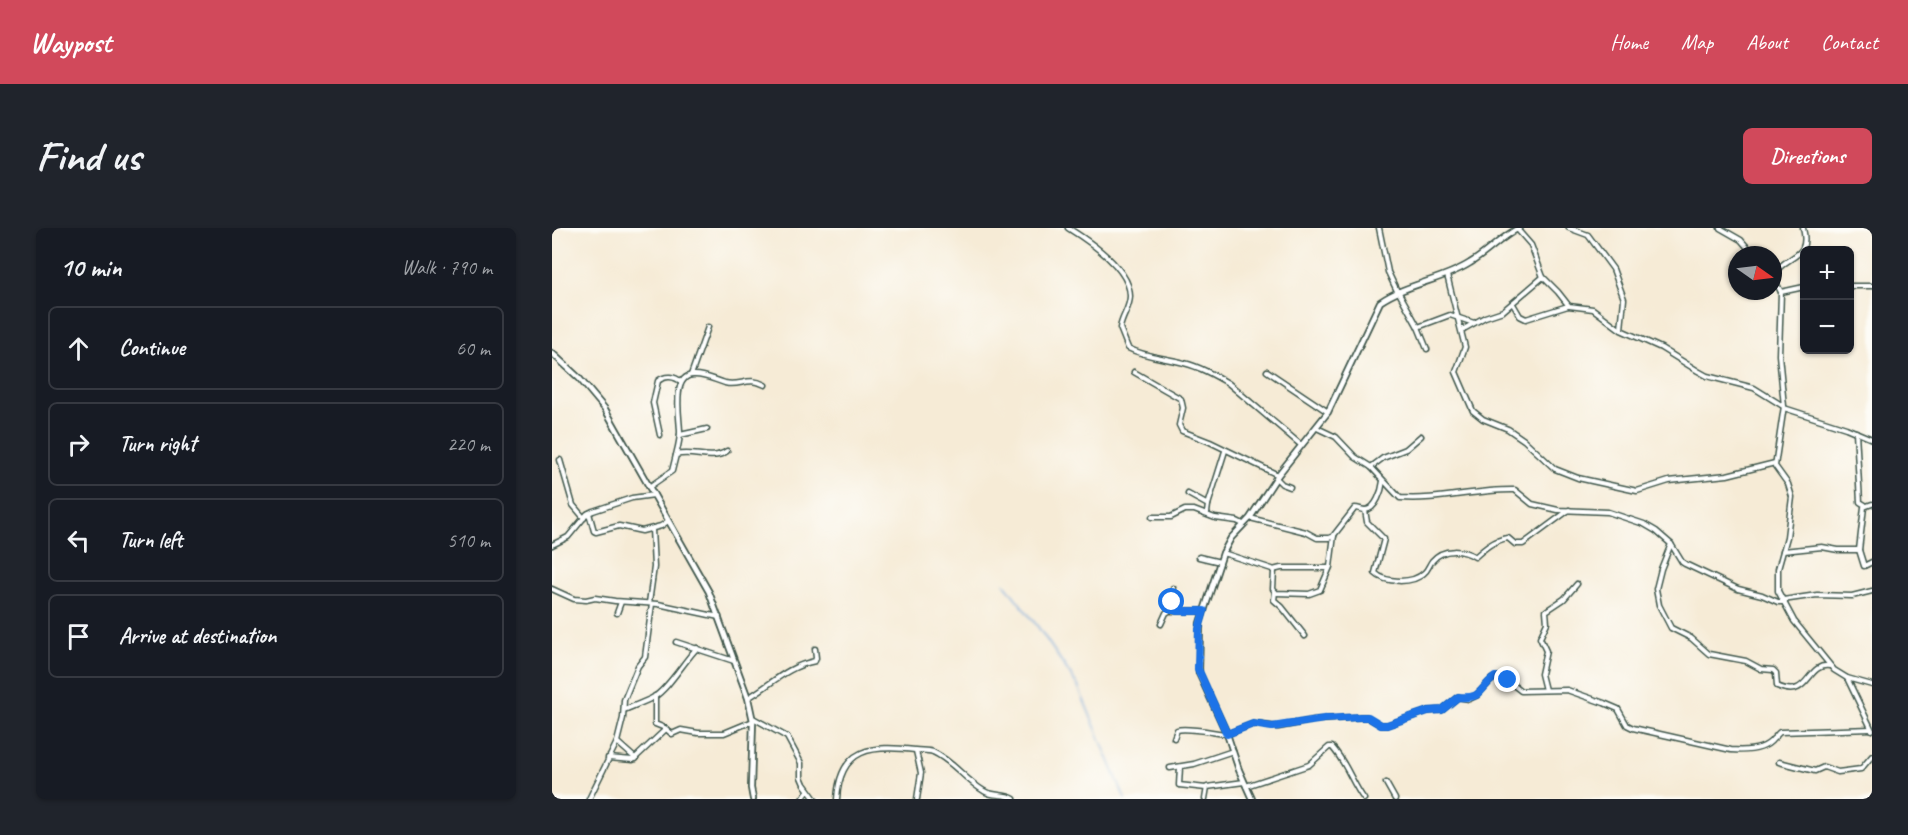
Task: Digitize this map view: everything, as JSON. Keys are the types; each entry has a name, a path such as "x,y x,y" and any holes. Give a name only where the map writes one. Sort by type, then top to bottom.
{"street":[{"path":"1068,228 1104,254 1126,280 1130,290 1130,300 1120,328 1128,348 1185,363 1218,377 1301,445"},
{"path":"1379,228 1388,272 1419,327 1427,349"},
{"path":"1252,799 1228,734 1198,669 1199,629 1223,553 1235,531 1250,518 1277,476 1328,412 1378,306 1397,291 1447,275 1470,264 1518,228 1531,245 1543,277 1558,291 1569,306"},
{"path":"1569,228 1588,235 1613,269 1624,299 1621,330"},
{"path":"1720,228 1742,240 1747,246"},
{"path":"1782,265 1803,250 1806,244 1803,228"},
{"path":"1447,275 1462,330 1465,351 1456,372 1471,408 1483,419 1508,429 1529,444 1555,469 1637,491 1669,481 1727,475 1775,463"},
{"path":"1462,330 1503,311 1543,277"},
{"path":"1854,286 1872,286"},
{"path":"1782,292 1800,288"},
{"path":"1781,300 1779,355 1784,407 1775,463 1788,484 1792,497 1777,579 1778,591 1794,621 1831,667 1847,678 1872,685"},
{"path":"1513,304 1521,318 1526,319 1569,306 1593,309 1621,330 1661,348 1707,376 1754,388 1784,407 1856,432 1872,440"},
{"path":"1419,327 1449,315 1474,323"},
{"path":"649,487 672,471 680,435 677,401 681,382 691,375 708,327"},
{"path":"552,352 579,378 606,410 702,576 748,698 753,719 751,788 753,799"},
{"path":"1267,371 1328,412"},
{"path":"1134,372 1181,399 1183,408 1180,430 1277,476 1290,487"},
{"path":"691,375 705,376 732,385 747,381 765,386"},
{"path":"660,435 653,403 658,381 673,377 681,382"},
{"path":"1317,428 1336,437 1355,457 1371,466 1400,498 1444,497 1485,490 1515,490 1532,504 1569,510 1608,512 1652,527 1671,544 1682,562 1704,575 1774,601 1816,595 1852,596 1872,591"},
{"path":"680,435 707,429"},
{"path":"1856,432 1860,503 1872,504"},
{"path":"1371,466 1383,458 1406,449 1421,436"},
{"path":"1216,446 1223,457"},
{"path":"676,455 692,453 716,457 727,451"},
{"path":"1207,513 1225,451"},
{"path":"560,460 573,505 584,518"},
{"path":"1275,592 1286,595 1317,592 1322,588 1329,568 1334,536 1355,508 1365,510 1370,508 1382,495 1383,481"},
{"path":"1188,494 1208,505"},
{"path":"552,545 568,537 589,513 626,500 654,495"},
{"path":"1865,505 1859,550 1864,566 1872,562"},
{"path":"1152,517 1171,517 1189,510 1207,513 1218,518 1237,520 1243,525"},
{"path":"1365,510 1367,522 1383,539 1375,573 1394,581 1420,576 1437,557 1457,550 1465,551 1475,557 1484,548 1503,539 1522,544 1569,510"},
{"path":"589,513 594,531 619,526 637,531 652,529 669,521"},
{"path":"1250,518 1306,532 1321,539 1334,536"},
{"path":"590,799 617,742 624,700 638,666 645,657 654,567 652,529"},
{"path":"1671,544 1656,589 1659,605 1674,630 1691,639 1709,654 1746,661 1761,669 1773,670 1776,673 1777,686 1784,688 1804,685 1815,669 1823,665 1831,667"},
{"path":"1783,551 1822,546 1838,550 1859,550"},
{"path":"1223,553 1273,570 1329,568"},
{"path":"1199,557 1220,562"},
{"path":"1273,570 1274,600 1305,636"},
{"path":"1545,690 1541,674 1546,651 1540,638 1547,623 1546,611 1564,599 1577,584"},
{"path":"1173,588 1171,598 1176,611"},
{"path":"552,589 574,599 595,598 650,604 719,617"},
{"path":"617,613 621,602"},
{"path":"1161,624 1166,613 1204,611"},
{"path":"676,642 734,661"},
{"path":"624,710 655,696 697,648"},
{"path":"748,698 768,682 794,667 814,661 815,649"},
{"path":"1174,738 1177,730 1185,728 1200,732 1228,734 1253,724 1272,727 1324,719 1368,717 1381,725 1387,725 1428,711 1442,710 1458,697 1472,698 1495,677 1508,680 1521,691 1574,692 1616,708 1627,725 1633,728 1731,750 1746,751 1771,742 1780,732 1872,730 1847,678"},
{"path":"655,696 655,724 672,734 681,730 698,733 724,733 753,719"},
{"path":"753,719 787,737 801,763 801,777 815,799"},
{"path":"608,758 636,759 666,729"},
{"path":"617,742 636,759"},
{"path":"1180,767 1179,785 1206,788 1214,785 1245,784 1309,765 1329,747 1332,747 1364,799"},
{"path":"837,799 841,775 846,764 854,756 876,748 931,751 944,758 983,791 1014,799"},
{"path":"915,750 921,773 917,799"},
{"path":"1170,768 1194,764 1233,751"},
{"path":"1779,762 1815,771 1824,767 1841,772 1862,769 1872,756"},
{"path":"1386,783 1395,799"},
{"path":"1205,799 1206,788"},
{"path":"802,799 808,791"}],"waterway":[{"path":"1004,583 1038,627 1078,686 1125,799"}],"route":[{"path":"1172,602 1176,611 1204,611 1199,629 1198,669 1227,734 1253,724 1278,727 1324,719 1360,717 1371,718 1384,726 1428,711 1445,709 1460,696 1466,699 1472,698 1478,695 1495,677 1508,680"}]}
